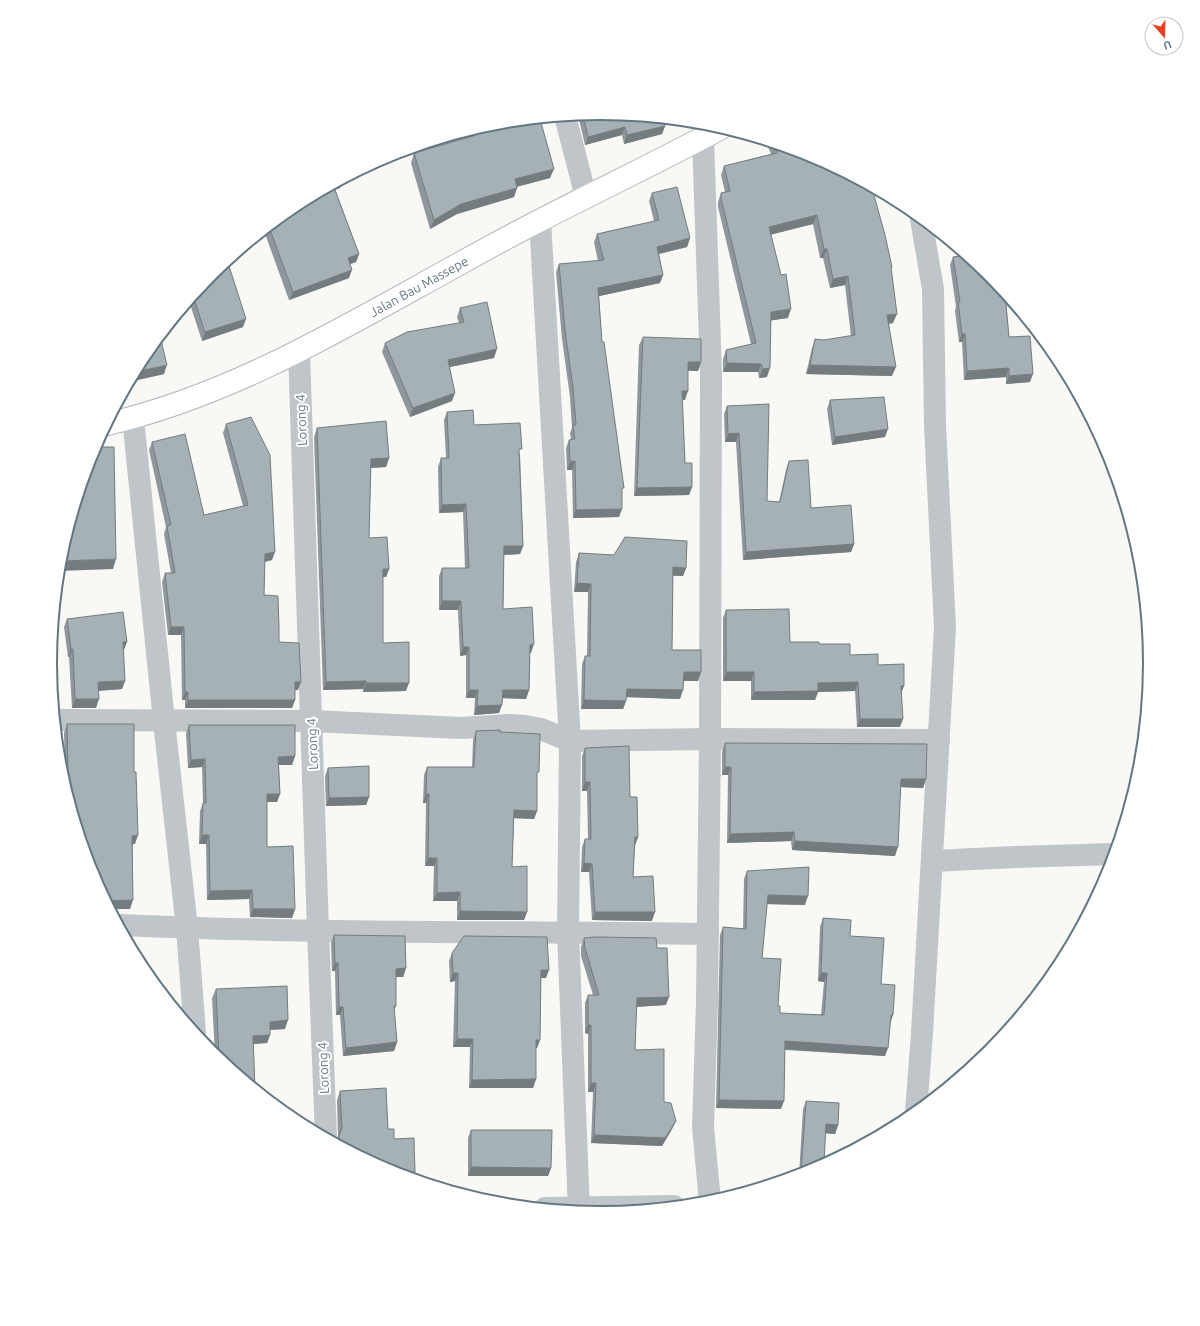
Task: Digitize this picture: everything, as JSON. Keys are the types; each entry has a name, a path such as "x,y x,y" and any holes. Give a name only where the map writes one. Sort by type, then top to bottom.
{"main road":[{"name":"Jalan Bau Massepe","path":"113,423 170,407 208,393 299,351 540,220 712,133"}],"street":[{"path":"567,121 586,197"},
{"path":"709,1195 703,1127 707,1002 710,740 712,133"},
{"path":"540,220 570,741 568,932 579,1205"},
{"path":"917,1104 945,627 936,425 933,290 923,226"},
{"name":"Lorong 4","path":"299,351 326,1132"},
{"path":"133,418 187,928 194,1023"},
{"path":"60,720 311,722 461,728 510,725 541,729 570,741 939,740"},
{"path":"932,861 1108,854"},
{"path":"125,925 318,931 708,934"}],"building":[{"path":"584,120 636,121 665,124 665,126 627,135 625,127 588,137"},
{"path":"541,124 554,169 515,179 517,188 461,204 434,220 414,153 494,130"},
{"path":"776,149 808,161 874,194 892,267 897,314 887,315 896,367 810,365 815,339 824,340 855,335 848,276 833,279 827,249 824,249 817,215 769,227 781,275 786,274 791,309 771,312 770,368 763,369 761,364 727,363 726,350 756,343 721,198 721,193 730,191 724,166 777,153"},
{"path":"677,187 690,238 657,247 663,275 598,288 602,342 604,342 624,488 622,488 622,509 576,510 575,461 570,462 569,440 575,439 573,425 576,425 559,264 604,260 597,234 659,220 652,193"},
{"path":"335,190 359,254 348,258 352,270 293,292 270,231"},
{"path":"959,256 984,279 1006,303 1009,337 1030,336 1033,374 1009,376 1009,368 967,371 965,334 962,334 958,302 960,302 953,257"},
{"path":"229,267 246,319 205,332 195,302"},
{"path":"487,302 497,349 448,360 455,393 413,408 385,343 407,332 464,322 460,308"},
{"path":"643,337 701,339 701,362 688,362 688,391 682,391 685,463 692,463 692,487 637,488"},
{"path":"162,343 167,365 143,370"},
{"path":"884,397 888,429 835,437 830,400"},
{"path":"769,404 767,501 780,502 789,461 808,460 811,508 851,505 854,544 746,552 739,433 728,434 727,406"},
{"path":"473,410 474,425 520,423 522,449 519,449 523,546 504,546 503,609 532,607 534,644 530,645 529,690 503,690 502,705 477,706 478,690 469,690 469,647 463,647 461,601 442,601 442,568 469,568 466,504 442,505 441,458 449,458 447,412"},
{"path":"251,417 270,455 275,552 265,554 264,595 278,596 279,642 299,643 301,682 295,682 295,700 188,700 188,692 185,692 184,627 171,627 165,573 175,573 167,526 171,525 152,442 185,434 204,515 248,505 226,424"},
{"path":"386,421 389,458 371,459 369,538 387,537 389,569 383,569 383,643 409,642 409,683 366,683 366,681 326,682 317,428"},
{"path":"102,447 114,447 116,559 66,561 86,488"},
{"path":"625,537 687,541 686,568 673,567 672,650 701,650 701,672 684,672 683,690 627,689 626,701 584,700 585,656 590,656 591,584 577,583 579,553 614,555"},
{"path":"789,609 790,642 850,644 850,655 878,654 878,665 904,664 904,686 901,686 903,719 860,719 858,682 818,683 818,691 754,692 754,672 726,672 726,610"},
{"path":"123,612 127,642 123,642 125,681 98,682 99,699 75,699 73,649 71,649 67,619"},
{"path":"67,724 134,724 134,772 136,772 138,835 132,836 133,900 112,901 98,871 86,838 68,773"},
{"path":"189,725 295,725 295,756 278,757 280,794 267,794 267,847 293,846 295,909 253,909 252,890 210,891 209,835 202,835 203,803 206,803 205,759 191,760"},
{"path":"500,730 500,732 540,734 539,772 537,772 537,811 514,810 512,867 527,866 527,912 460,911 460,892 437,893 437,858 428,858 429,794 426,794 427,767 474,767 476,731"},
{"path":"725,743 927,744 926,779 901,779 898,847 795,841 794,832 730,834 731,767 725,767"},
{"path":"629,746 630,797 637,797 638,837 635,837 633,877 653,876 655,912 595,912 592,864 584,863 585,839 591,839 590,782 585,782 585,748"},
{"path":"369,766 369,797 329,798 328,768"},
{"path":"809,867 808,896 768,895 762,958 781,959 778,1006 780,1006 780,1013 824,1015 827,973 821,973 823,918 851,920 850,936 884,938 881,984 895,985 893,1015 891,1015 888,1048 785,1041 784,1101 719,1100 723,927 746,929 747,871"},
{"path":"334,935 405,936 406,968 396,969 396,1006 394,1006 397,1042 346,1048 343,1007 339,1007 338,963 335,963"},
{"path":"464,936 547,937 549,970 541,970 540,1040 536,1040 536,1079 472,1080 473,1039 457,1039 458,973 453,973 452,953"},
{"path":"584,938 656,938 657,948 667,948 669,997 637,998 635,1050 664,1049 664,1102 671,1103 676,1121 665,1138 594,1135 596,1083 591,1083 591,1025 588,1025 588,995 599,995 585,948"},
{"path":"287,986 288,1020 270,1022 270,1035 253,1036 255,1082 219,1049 216,989"},
{"path":"386,1088 388,1129 394,1129 394,1139 414,1138 415,1172 392,1165 339,1139 342,1128 340,1091"},
{"path":"806,1101 839,1103 838,1125 826,1124 824,1157 801,1167"},
{"path":"471,1130 552,1130 551,1168 471,1167"}]}
